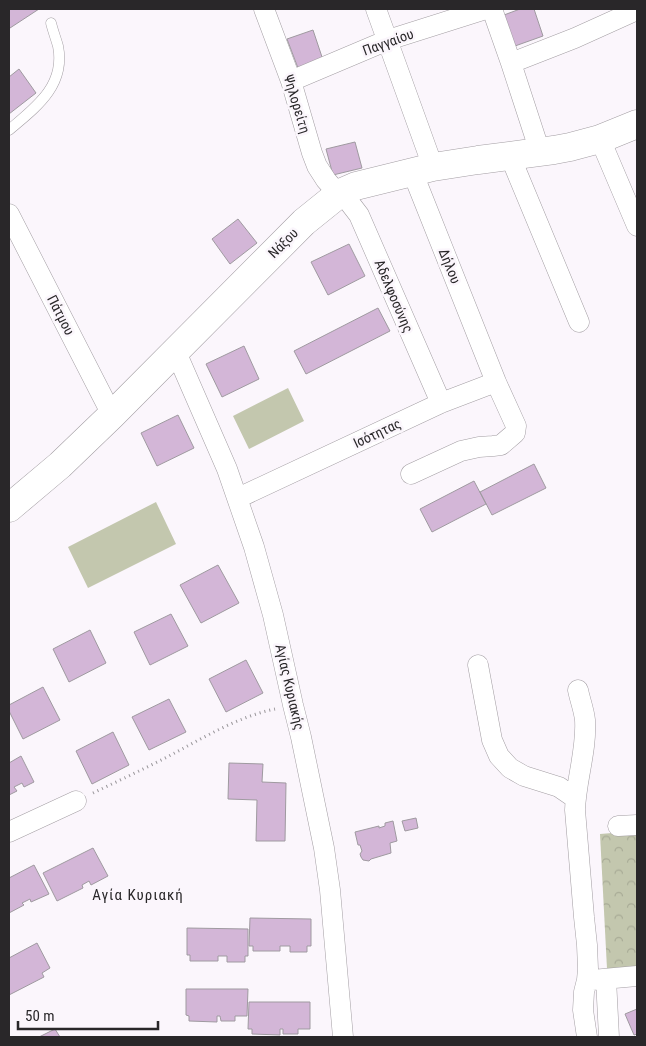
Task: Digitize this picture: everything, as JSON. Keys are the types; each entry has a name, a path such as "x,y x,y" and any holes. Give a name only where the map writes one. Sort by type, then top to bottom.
{"street":[{"name":"Ψηλορείτη","path":"264,9 291,81 317,166 326,180 340,193"},
{"name":"Δήλου","path":"376,9 388,40 422,169 496,382"},
{"name":"Παγγαίου","path":"291,81 388,40 486,9"},
{"path":"492,9 540,152"},
{"path":"511,63 575,38 637,10"},
{"name":"Νάξου","path":"9,508 60,465 176,352 304,222 340,193 356,186 422,169 570,146 600,138 637,124"},
{"path":"600,138 637,226"},
{"path":"510,156 579,322"},
{"name":"Αδελφοσύνης","path":"340,193 359,215 441,403"},
{"name":"Πάτμου","path":"9,214 112,415"},
{"name":"Αγίας Κυριακής","path":"176,352 238,498 273,615 324,848 330,890 343,1037"},
{"path":"411,474 461,451 501,444 515,433 516,426 496,382"},
{"name":"Ισότητας","path":"238,498 441,403 496,382"},
{"path":"478,665 492,740 504,763 518,773 556,785 575,798"},
{"path":"578,690 584,713 585,727 575,798 575,819 587,945 608,1037"},
{"path":"9,832 76,801"},
{"path":"587,1037 583,1010 584,992 596,979 637,976"}],"lane":[{"path":"9,130 47,95 55,79 58,67 58,48 51,23"}],"path":[{"path":"76,801 156,763 226,726 257,713 292,705"}],"green space":[{"path":"288,388 304,421 249,449 233,416"},
{"path":"156,502 176,544 88,588 68,547"},
{"path":"637,831 637,966 607,969 600,834"}],"building":[{"path":"9,9 39,9 10,28"},
{"path":"520,9 534,9 543,36 515,46 504,15"},
{"path":"313,30 323,60 298,68 287,39"},
{"path":"19,69 36,93 9,114 9,77"},
{"path":"355,142 362,168 333,175 326,149"},
{"path":"238,219 257,243 230,264 212,239"},
{"path":"349,244 365,276 328,295 311,262"},
{"path":"378,308 390,331 306,374 294,351"},
{"path":"244,346 259,379 222,397 206,364"},
{"path":"178,415 194,448 157,466 141,433"},
{"path":"534,464 546,488 492,515 480,492"},
{"path":"474,481 486,504 432,532 420,509"},
{"path":"218,565 239,603 201,623 180,585"},
{"path":"171,614 188,646 150,665 134,632"},
{"path":"90,630 106,663 69,682 53,649"},
{"path":"246,660 263,693 226,712 209,679"},
{"path":"43,687 60,720 23,739 9,711 9,705"},
{"path":"169,699 186,732 149,750 132,717"},
{"path":"113,732 129,765 92,784 76,751"},
{"path":"21,756 34,782 24,787 22,783 14,787 17,791 9,795 9,763"},
{"path":"229,763 263,764 262,782 286,783 285,841 256,841 257,800 228,799"},
{"path":"416,818 418,828 405,831 402,821"},
{"path":"393,821 397,841 390,843 391,853 369,861 363,860 360,854 362,851 360,845 358,845 355,832 379,826 379,828 385,826 385,823"},
{"path":"93,848 108,876 91,885 89,881 82,885 83,888 57,901 43,873"},
{"path":"34,865 49,894 31,902 30,899 22,903 24,905 9,913 9,878"},
{"path":"250,918 311,919 311,946 307,946 307,952 290,952 290,946 280,946 280,951 253,951 253,946 249,946"},
{"path":"187,928 248,929 248,956 245,956 245,962 227,962 227,956 218,956 218,961 190,961 190,955 187,955"},
{"path":"37,943 50,968 42,973 44,977 9,995 9,958"},
{"path":"186,989 248,989 247,1016 235,1016 235,1021 221,1021 220,1016 217,1016 217,1022 189,1021 189,1016 186,1015"},
{"path":"249,1002 310,1002 310,1029 298,1029 298,1034 283,1034 283,1029 280,1029 280,1035 252,1034 252,1029 248,1029"},
{"path":"637,1009 637,1034 634,1035 625,1014"},
{"path":"55,1029 60,1037 39,1037"}],"district":[{"name":"Αγία Κυριακή","path":"138,895"}]}
